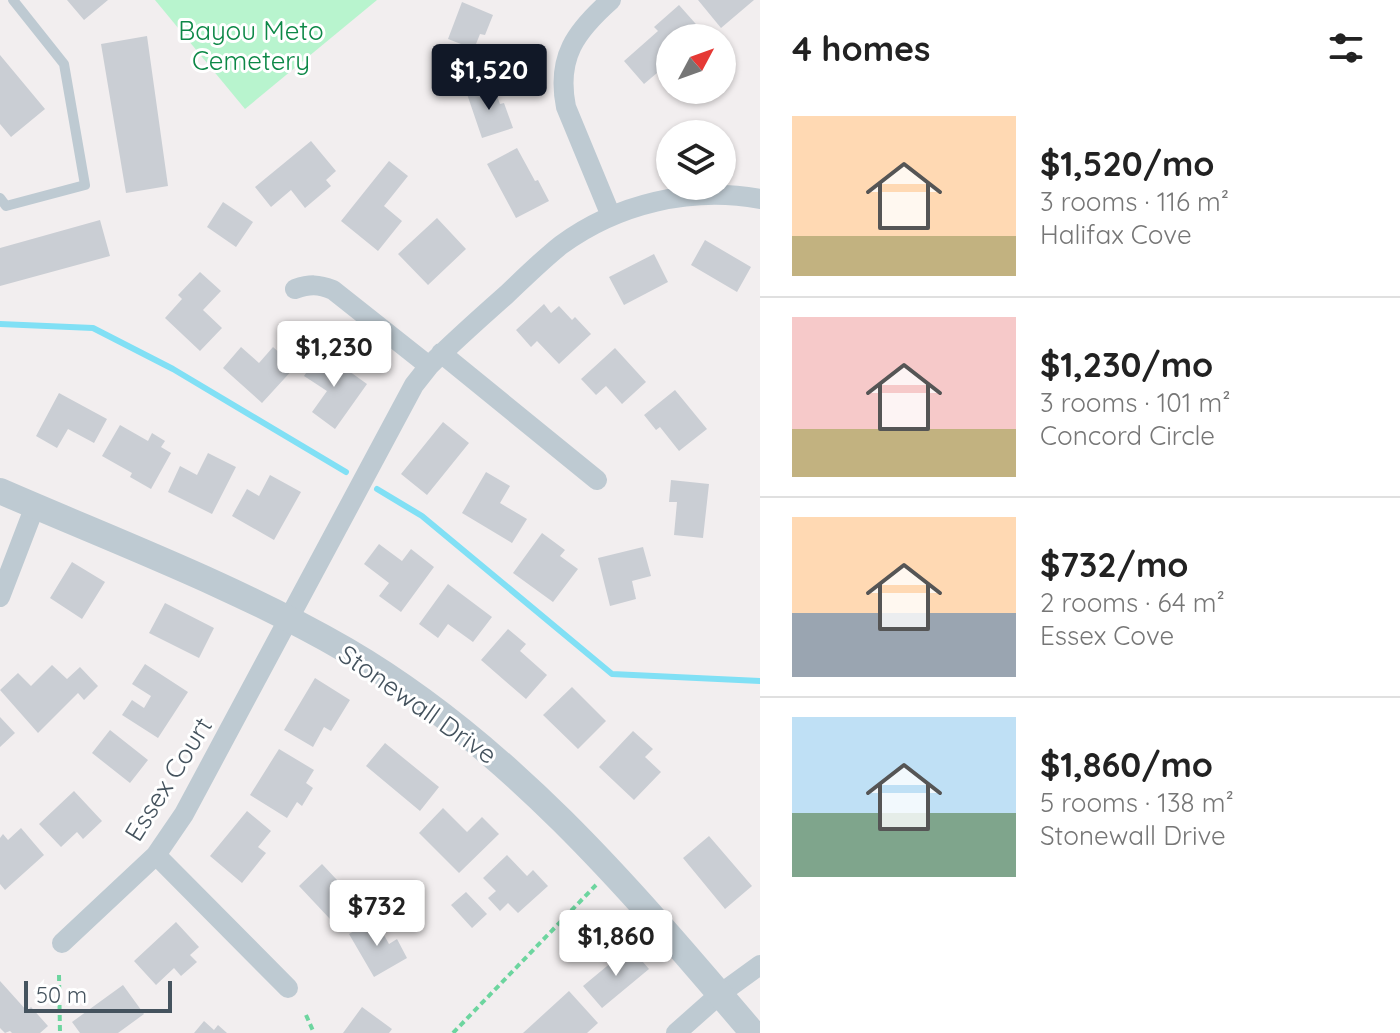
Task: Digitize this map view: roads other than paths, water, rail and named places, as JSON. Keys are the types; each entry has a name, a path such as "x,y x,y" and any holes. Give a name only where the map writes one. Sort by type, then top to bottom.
{"street":[{"path":"611,0 588,20 575,37 563,71 563,92 566,107 611,216"},
{"name":"Essex Court","path":"62,943 156,855 184,814 414,385 435,360 558,247 611,216 661,200 687,196 726,195 760,199"},
{"path":"295,289 309,284 333,290 435,360 597,480"},
{"name":"Stonewall Drive","path":"0,491 239,593 347,651 402,687 481,745 581,837 753,1033"},
{"path":"0,597 35,506"},
{"path":"156,855 288,988"},
{"path":"676,1033 720,994 760,965"}],"lane":[{"path":"2,204 85,185 64,64 13,0"}],"waterway":[{"path":"0,324 93,328 173,369 346,472"},
{"path":"377,489 422,516 612,674 760,681"}],"park label":[{"name":"Bayou Meto Cemetery","path":"251,45"}]}
